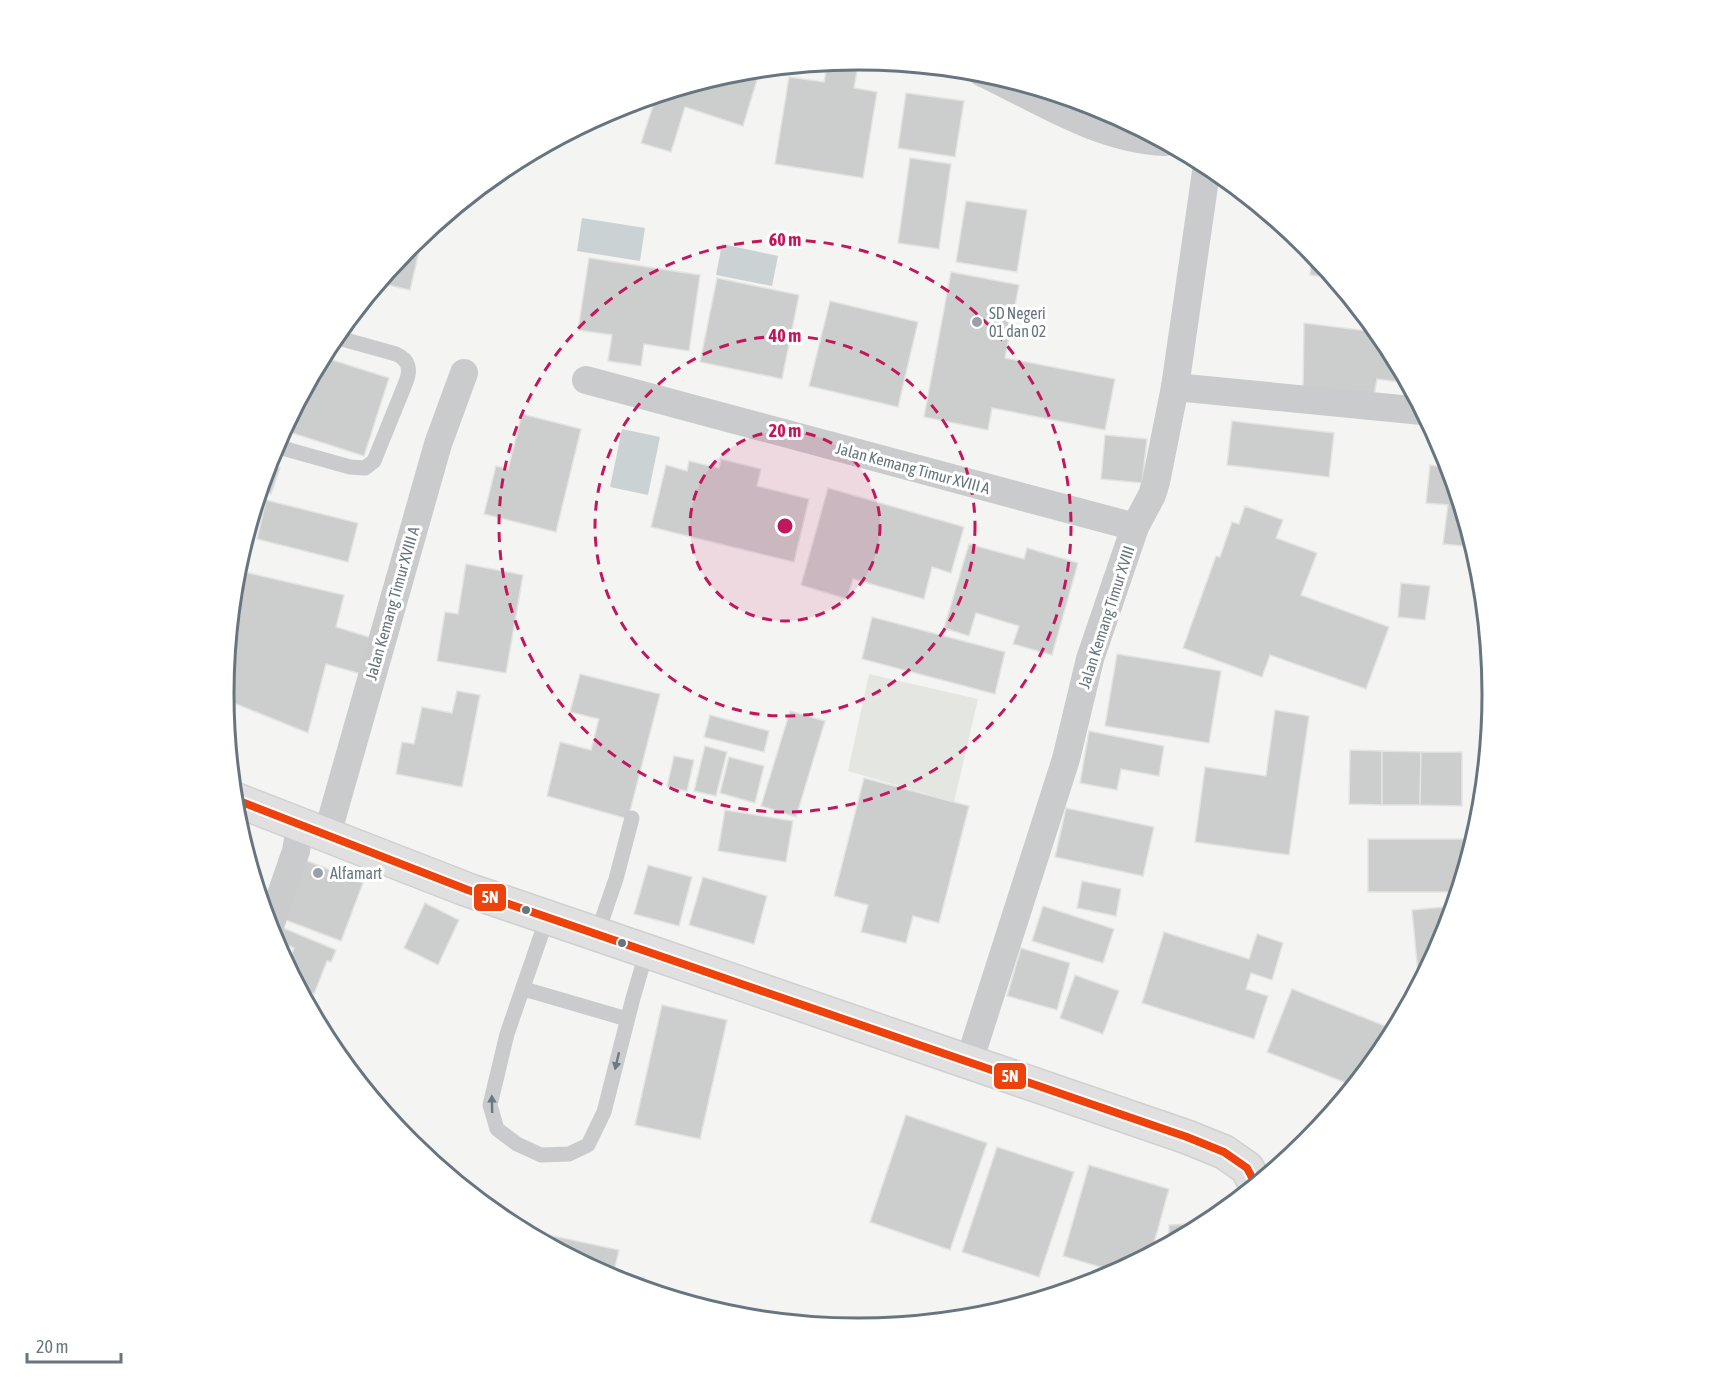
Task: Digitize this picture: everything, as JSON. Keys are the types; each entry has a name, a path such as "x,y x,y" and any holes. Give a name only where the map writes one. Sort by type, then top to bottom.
{"street":[{"path":"1024,93 1109,132 1138,137"},
{"name":"Jalan Kemang Timur XVIII","path":"969,1062 1066,759 1090,659 1135,527 1152,495 1156,482 1175,387 1205,176"},
{"name":"Jalan Kemang Timur XVIII A","path":"274,914 296,850 313,830 438,444 464,374"},
{"name":"Jalan Kemang Timur XVIII A","path":"586,380 1135,527"},
{"path":"1175,387 1413,410"},
{"path":"244,807 313,830 547,918 1187,1137 1224,1152 1246,1168 1252,1178"}],"lane":[{"path":"284,449 350,467 365,468 374,461 410,374 408,364 404,358 396,354 345,340"},
{"path":"597,934 616,879 632,818"},
{"path":"547,918 507,1034 490,1105 497,1129 517,1144 541,1155 569,1154 588,1144 604,1112 627,1019 643,964 650,952"},
{"path":"524,990 627,1019"}],"shaded area":[{"path":"582,218 645,228 640,261 577,251"},
{"path":"722,244 778,256 772,286 716,275"},
{"path":"622,429 660,437 648,495 610,487"},
{"path":"869,674 978,699 954,802 848,771"}],"building":[{"path":"857,71 854,88 877,92 863,178 775,164 789,77 824,82 826,72"},
{"path":"757,79 743,126 685,107 671,152 641,143 653,105 696,92"},
{"path":"906,93 964,101 955,157 898,148"},
{"path":"910,158 951,164 939,249 898,243"},
{"path":"966,201 1027,210 1017,272 956,262"},
{"path":"419,251 410,290 387,285"},
{"path":"589,258 700,275 689,351 644,344 641,366 608,361 612,335 578,330"},
{"path":"1311,266 1321,276 1310,275"},
{"name":"SD Negeri 01 dan 02","path":"951,272 1019,285 1005,358 1115,379 1105,430 992,408 988,430 924,417"},
{"path":"717,278 799,295 782,379 700,362"},
{"path":"830,301 918,322 898,407 809,386"},
{"path":"1304,323 1364,331 1397,382 1377,379 1374,396 1303,388"},
{"path":"332,360 389,378 364,456 292,433"},
{"path":"522,414 581,429 556,532 484,514 496,466 508,469"},
{"path":"1232,421 1334,433 1329,477 1227,465"},
{"path":"1105,435 1147,439 1142,483 1101,479"},
{"path":"721,459 761,469 757,486 809,499 794,562 651,527 666,465 687,471 689,461 719,468"},
{"path":"1430,465 1439,466 1464,546 1443,544 1448,505 1426,503"},
{"path":"277,467 280,468 271,494 267,493"},
{"path":"828,488 964,527 951,573 932,567 924,599 853,579 847,599 801,585"},
{"path":"266,500 358,523 348,562 257,539"},
{"path":"1245,506 1283,520 1276,538 1317,553 1301,595 1389,627 1366,689 1270,655 1262,677 1183,648 1216,556 1220,557 1232,522 1239,524"},
{"path":"969,544 1024,559 1027,548 1078,563 1052,655 1013,644 1019,626 976,613 969,636 944,628"},
{"path":"466,564 523,575 506,673 437,661 445,612 458,614"},
{"path":"246,572 344,595 336,627 372,638 361,674 326,664 308,733 234,703 235,654"},
{"path":"1401,583 1430,586 1425,620 1398,617"},
{"path":"872,617 1005,652 995,694 862,659"},
{"path":"1117,654 1221,671 1209,743 1105,726"},
{"path":"580,674 660,694 628,819 547,796 560,742 591,750 599,719 570,712"},
{"path":"457,691 480,695 462,787 396,774 402,742 414,744 422,707 452,713"},
{"path":"1275,710 1309,716 1289,855 1195,842 1205,767 1266,776"},
{"path":"790,711 825,721 796,817 761,806"},
{"path":"710,715 769,731 764,752 704,737"},
{"path":"1089,731 1164,746 1159,776 1121,769 1117,790 1080,783"},
{"path":"705,746 727,752 716,796 694,791"},
{"path":"1350,750 1382,751 1382,805 1349,804"},
{"path":"1382,751 1421,752 1420,805 1382,805"},
{"path":"1421,752 1462,752 1462,806 1420,805"},
{"path":"674,756 694,760 687,791 667,787"},
{"path":"729,757 764,766 755,803 720,793"},
{"path":"864,778 969,806 939,923 913,916 906,943 861,932 868,905 834,896"},
{"path":"1066,808 1154,827 1143,876 1055,857"},
{"path":"725,810 793,821 786,862 718,851"},
{"path":"1368,839 1465,839 1450,892 1368,892"},
{"path":"305,860 363,883 341,941 283,919"},
{"path":"648,865 692,877 679,926 634,914"},
{"path":"703,877 767,896 754,944 689,925"},
{"path":"1082,881 1121,889 1116,916 1077,908"},
{"path":"425,903 459,920 438,965 404,948"},
{"path":"1043,906 1114,929 1103,963 1032,941"},
{"path":"1445,907 1418,971 1412,910"},
{"path":"281,927 336,950 331,962 327,961 314,994 311,993 291,955 294,948 287,945 280,930"},
{"path":"1164,932 1249,959 1257,934 1283,943 1272,980 1251,973 1246,989 1268,996 1254,1039 1142,1003"},
{"path":"1021,948 1070,963 1057,1010 1007,996"},
{"path":"1075,975 1119,991 1103,1034 1060,1018"},
{"path":"1292,989 1385,1026 1377,1041 1346,1083 1267,1052"},
{"path":"662,1005 727,1020 700,1139 635,1125"},
{"path":"906,1115 987,1143 950,1250 870,1222"},
{"path":"997,1147 1074,1172 1039,1277 962,1252"},
{"path":"1089,1165 1169,1189 1154,1243 1104,1268 1063,1256"},
{"path":"1187,1224 1169,1236 1169,1225"},
{"path":"545,1234 619,1250 614,1269"}],"transit line":[{"name":"5N","path":"244,803 468,890 1187,1137 1224,1152 1247,1168 1252,1178"}],"place":[{"name":"SD Negeri 01 dan 02","path":"977,322"},
{"name":"Alfamart","path":"318,873"}]}
